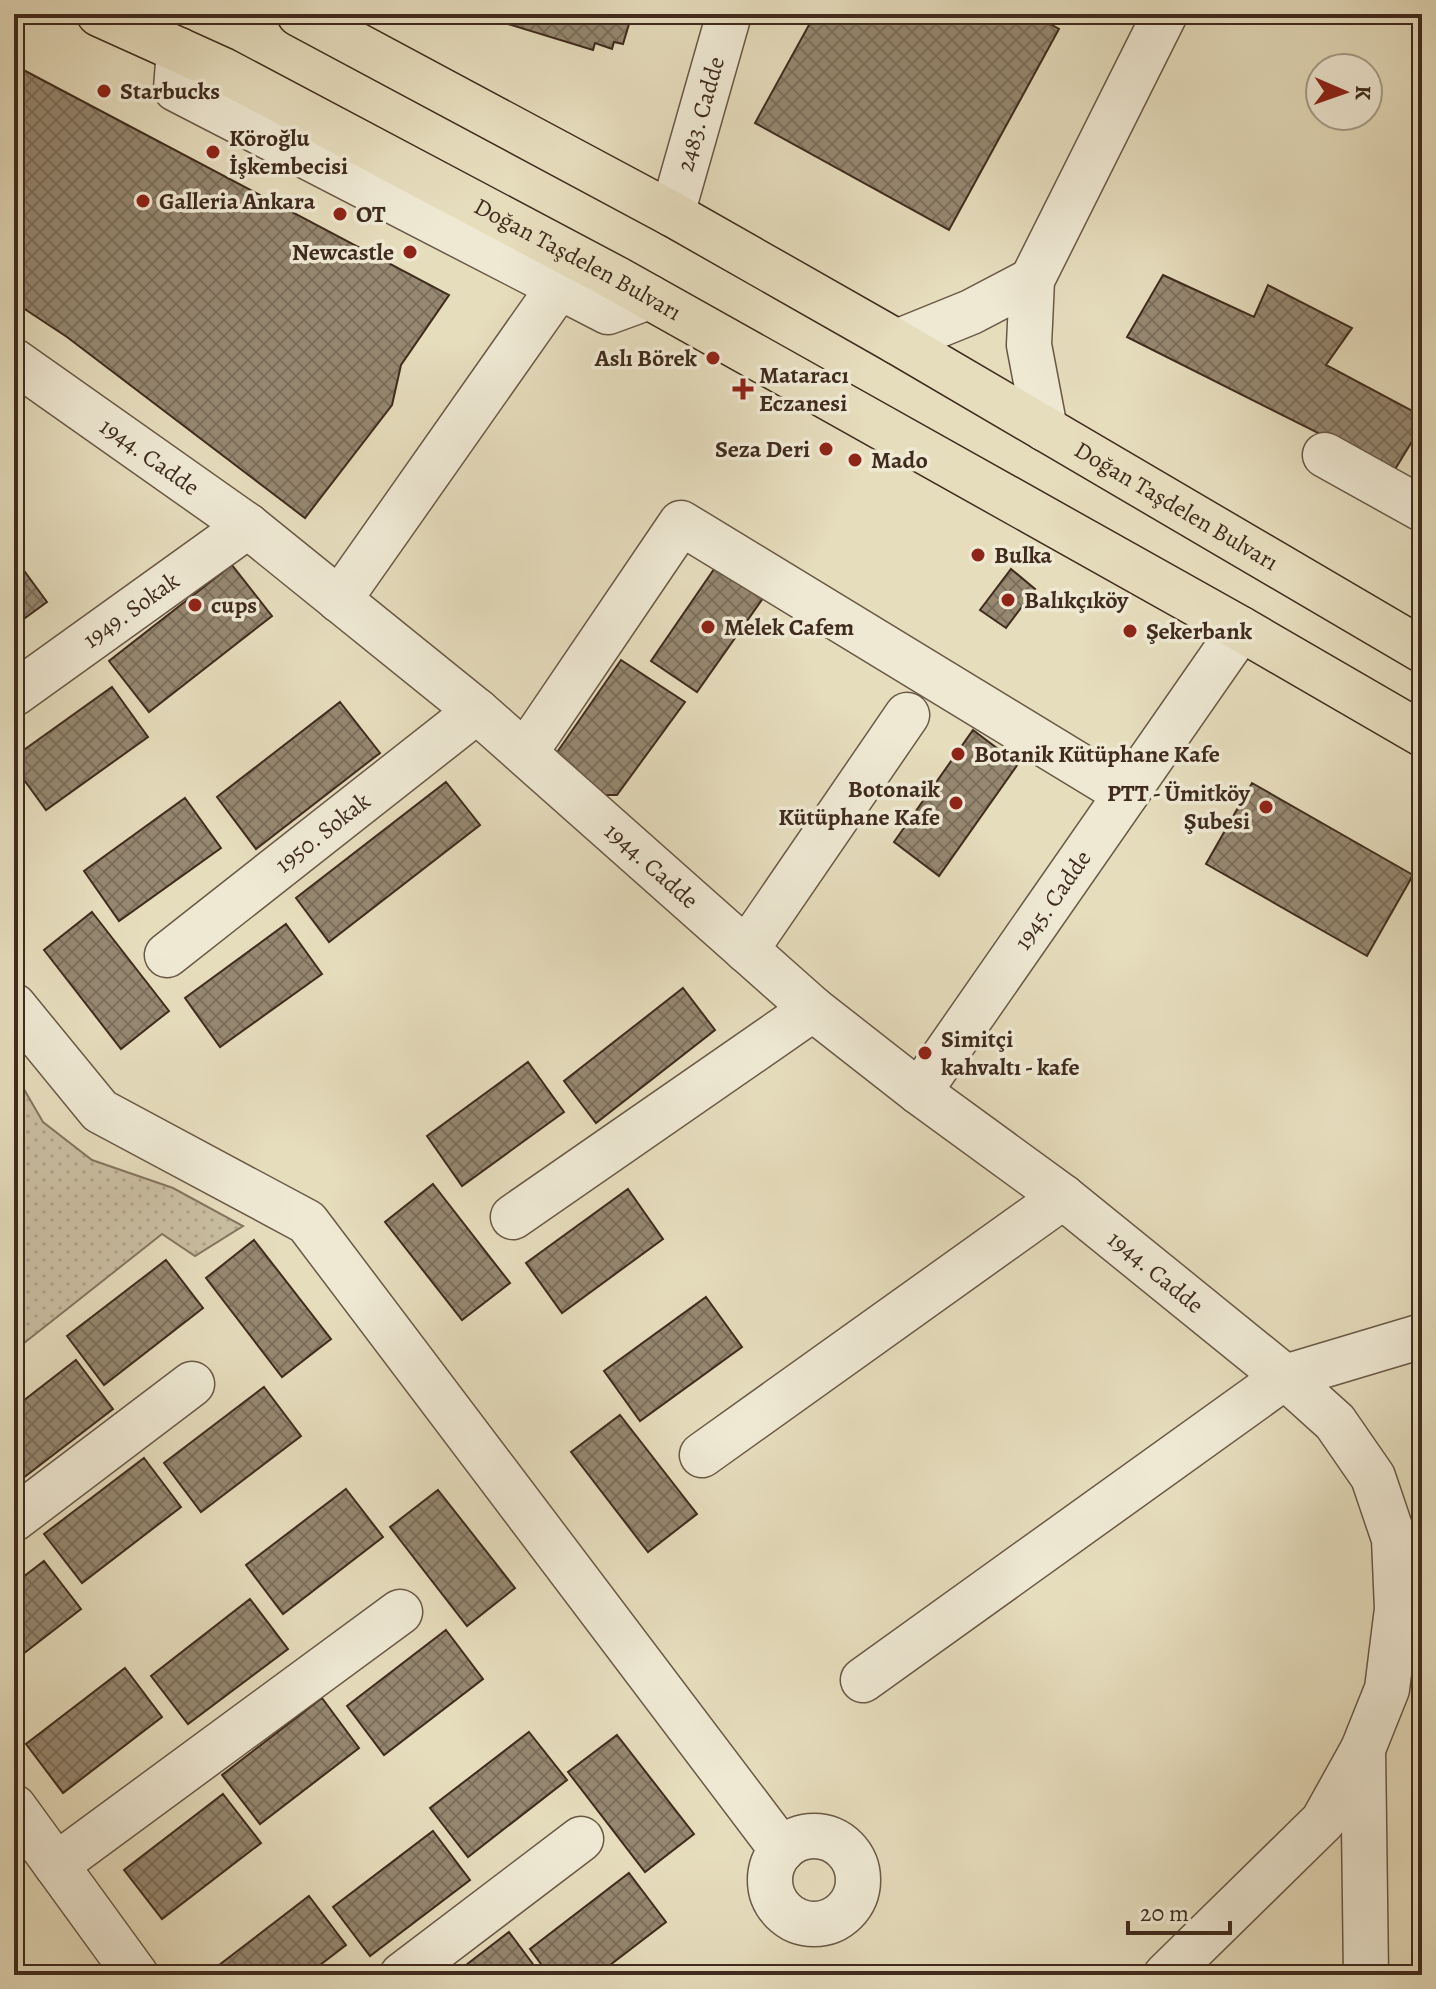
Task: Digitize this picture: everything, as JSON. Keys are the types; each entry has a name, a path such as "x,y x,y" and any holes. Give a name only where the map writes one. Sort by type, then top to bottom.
{"main road":[{"name":"Doğan Taşdelen Bulvarı","path":"99,14 223,70 649,297 1422,734"},
{"name":"Doğan Taşdelen Bulvarı","path":"299,14 672,214 897,342 1422,650"}],"street":[{"name":"2483. Cadde","path":"672,214 729,14"},
{"path":"1045,429 1029,345 1032,280 1165,14"},
{"path":"179,50 176,89 608,312 649,297"},
{"path":"897,342 971,312 1032,280"},
{"path":"339,600 438,464 559,287"},
{"name":"1944. Cadde","path":"14,361 248,526 477,711 813,1009 919,1092 1063,1197 1285,1377 1335,1422 1373,1477 1394,1539 1397,1609 1387,1689 1363,1749 1323,1821 1166,1975"},
{"path":"1325,455 1422,509"},
{"path":"525,753 681,523 1126,794"},
{"name":"1949. Sokak","path":"14,694 248,526"},
{"name":"1945. Cadde","path":"919,1092 1241,629"},
{"name":"1950. Sokak","path":"167,955 477,711"},
{"path":"746,950 907,715"},
{"path":"14,1006 100,1111 307,1222 782,1850"},
{"path":"513,1217 813,1009"},
{"path":"702,1455 1063,1197"},
{"path":"863,1680 1285,1377 1422,1336"},
{"path":"14,1519 192,1384"},
{"path":"56,1865 400,1612"},
{"path":"1363,1749 1366,1975"},
{"path":"14,1807 136,1975"},
{"path":"402,1975 581,1839"}],"shaded area":[{"path":"14,1072 43,1122 92,1160 173,1188 243,1226 195,1256 162,1234 14,1351"}],"building":[{"path":"492,14 632,14 623,44 614,42 612,49 595,43 593,50 495,20 496,16"},
{"path":"815,14 1032,14 1059,29 949,230 755,123"},
{"name":"Galleria Ankara","path":"14,65 449,295 401,365 392,405 305,518 67,337 14,302"},
{"path":"1163,275 1254,317 1268,285 1352,328 1326,365 1422,416 1422,425 1394,471 1127,337"},
{"name":"Melek Cafem","path":"723,556 766,594 697,692 651,661"},
{"path":"14,557 47,602 14,626"},
{"path":"232,565 272,616 149,712 109,661"},
{"name":"Balıkçıköy","path":"1011,569 1035,589 1006,628 980,610"},
{"path":"621,660 685,702 617,795 588,795 551,761"},
{"path":"112,687 148,737 46,810 14,766 14,757"},
{"path":"340,702 380,753 256,849 217,797"},
{"name":"Botonaik Kütüphane Kafe","path":"973,730 1018,764 939,876 894,842"},
{"path":"446,782 480,825 329,942 296,898"},
{"path":"1252,783 1413,875 1367,956 1206,864"},
{"path":"185,798 221,848 119,921 84,871"},
{"path":"92,912 169,1011 121,1049 44,950"},
{"path":"286,924 322,974 220,1047 185,998"},
{"path":"683,988 715,1030 596,1123 564,1081"},
{"path":"528,1062 564,1112 462,1186 427,1136"},
{"path":"433,1184 510,1283 462,1320 385,1222"},
{"path":"628,1189 663,1239 562,1313 526,1263"},
{"path":"254,1240 331,1339 282,1377 206,1278"},
{"path":"166,1260 203,1308 104,1385 67,1336"},
{"path":"706,1297 742,1347 640,1421 604,1371"},
{"path":"76,1360 113,1409 14,1485 14,1408"},
{"path":"264,1387 301,1436 201,1512 164,1463"},
{"path":"620,1415 697,1514 648,1552 571,1452"},
{"path":"144,1458 181,1507 82,1583 44,1534"},
{"path":"346,1489 383,1537 283,1614 246,1565"},
{"path":"438,1490 515,1588 467,1626 390,1527"},
{"path":"44,1561 81,1609 14,1661 14,1584"},
{"path":"250,1599 288,1649 188,1724 151,1676"},
{"path":"446,1630 483,1679 384,1755 347,1706"},
{"path":"125,1668 162,1717 63,1793 26,1744"},
{"path":"322,1698 359,1748 260,1824 222,1775"},
{"path":"529,1732 567,1780 468,1857 430,1808"},
{"path":"617,1735 694,1834 645,1872 568,1772"},
{"path":"223,1794 261,1843 162,1919 124,1870"},
{"path":"433,1831 470,1880 370,1956 333,1907"},
{"path":"629,1873 666,1922 597,1975 549,1975 530,1949"},
{"path":"309,1896 346,1945 307,1975 212,1975 210,1972"},
{"path":"509,1932 541,1975 453,1975"}],"place":[{"name":"Starbucks","path":"104,91"},
{"name":"Köroğlu İşkembecisi","path":"213,152"},
{"name":"Galleria Ankara","path":"143,201"},
{"name":"OT","path":"340,214"},
{"name":"Newcastle","path":"410,252"},
{"name":"Aslı Börek","path":"713,358"},
{"name":"Mataracı Eczanesi","path":"743,389"},
{"name":"Seza Deri","path":"826,449"},
{"name":"Mado","path":"855,460"},
{"name":"Bulka","path":"978,555"},
{"name":"Balıkçıköy","path":"1008,600"},
{"name":"cups","path":"195,605"},
{"name":"Melek Cafem","path":"708,627"},
{"name":"Şekerbank","path":"1130,631"},
{"name":"Botanik Kütüphane Kafe","path":"958,754"},
{"name":"Botonaik Kütüphane Kafe","path":"956,803"},
{"name":"PTT - Ümitköy Şubesi","path":"1266,807"},
{"name":"Simitçi kahvaltı - kafe","path":"925,1053"}]}
